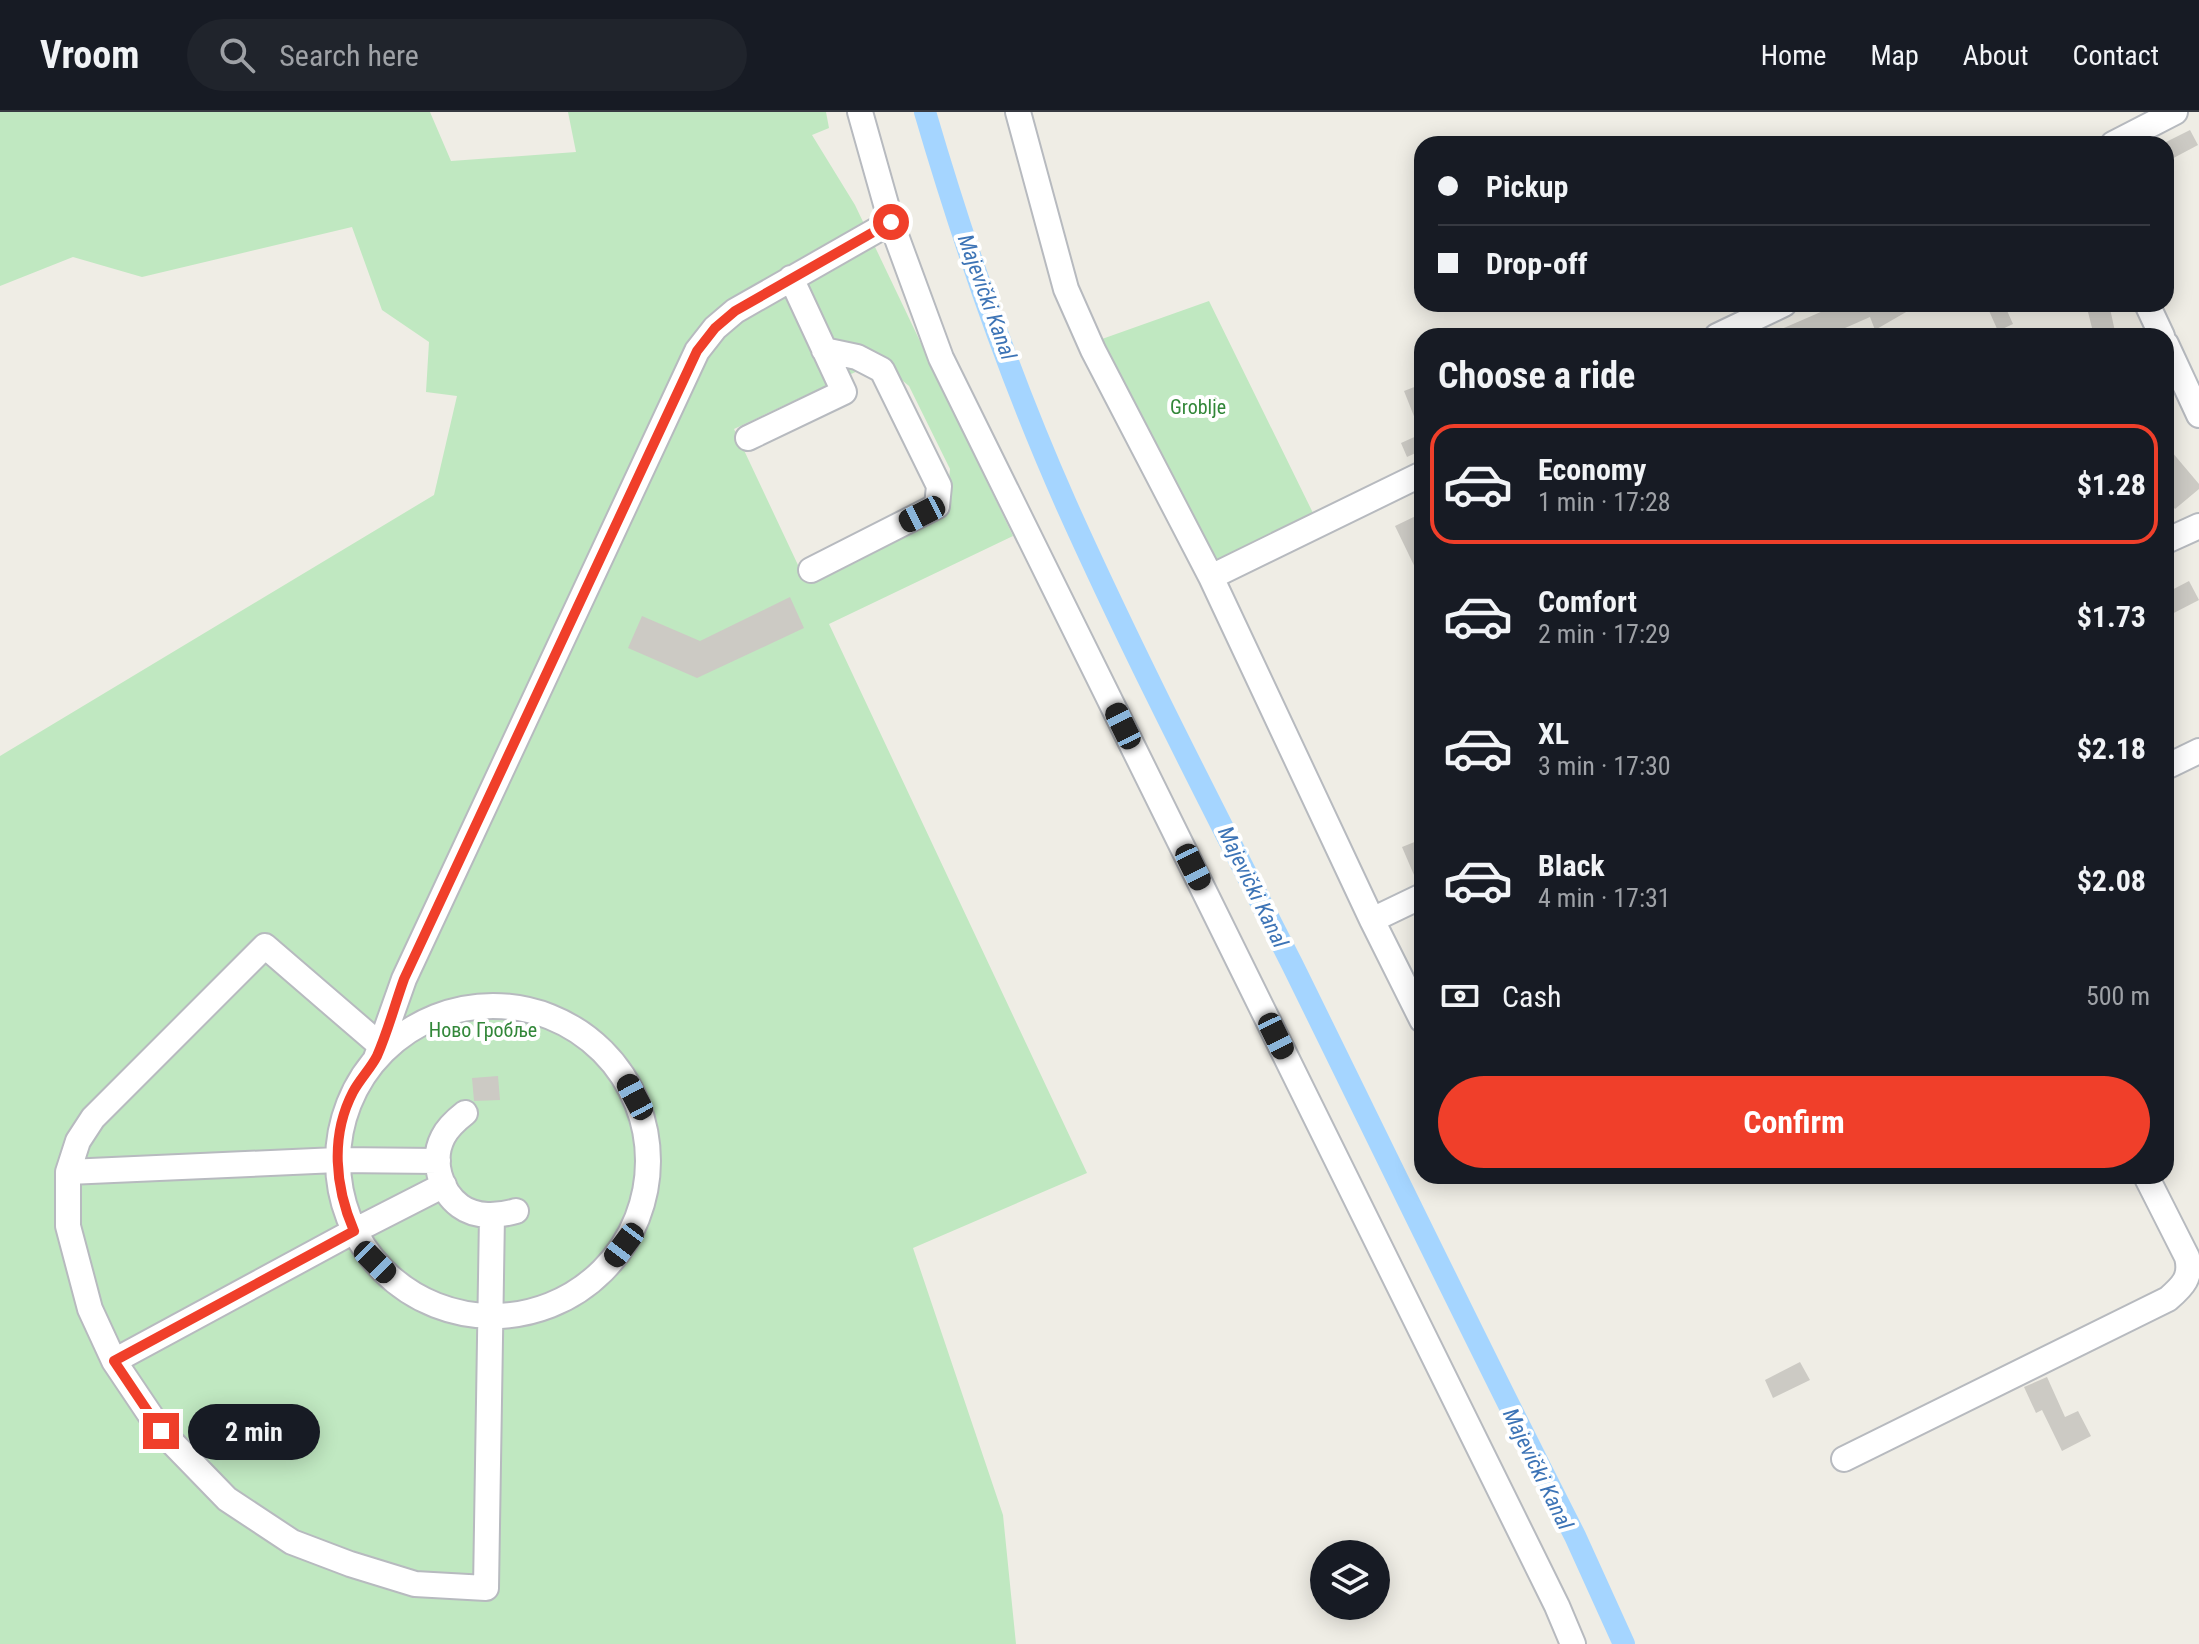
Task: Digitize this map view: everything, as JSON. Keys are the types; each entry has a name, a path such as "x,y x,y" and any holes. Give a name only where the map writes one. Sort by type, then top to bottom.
{"street":[{"path":"860,112 891,222 941,358 1480,1448 1573,1644"},
{"path":"1018,112 1066,289 1093,350 1211,577 1414,1004"},
{"path":"2128,136 2175,112"},
{"path":"378,1052 439,1015 494,1005 538,1012 559,1020 596,1044 625,1078 643,1118 648,1140 647,1184 635,1226 602,1271 576,1292 536,1310 514,1315 470,1315 448,1310 408,1291 375,1262 354,1231 344,1209 337,1160 344,1116 362,1076 378,1052 404,979 697,351 715,328 735,311 891,222"},
{"path":"748,438 844,392 791,278"},
{"path":"1734,328 1767,312"},
{"path":"811,570 937,506 939,486 882,370 857,357 824,350"},
{"path":"2174,361 2199,415"},
{"path":"1211,577 1414,478"},
{"path":"2174,537 2199,526"},
{"path":"2174,763 2199,751"},
{"path":"1372,920 1414,900"},
{"path":"378,1052 265,946 93,1118 78,1141 68,1172 68,1226 90,1309 114,1361 161,1431 227,1499 292,1542 350,1564 415,1584 486,1588 492,1316 504,1213 477,1214 462,1208 452,1198 439,1175 438,1150 443,1137 465,1113"},
{"path":"68,1172 337,1160 438,1161"},
{"path":"1844,1459 2168,1299 2182,1287 2190,1268 2187,1257 2150,1184"},
{"path":"114,1361 444,1185"}],"green space":[{"name":"Ново Гробље","path":"0,112 430,112 451,161 576,152 568,112 826,112 829,128 812,135 855,205 1013,536 829,624 1087,1173 913,1248 1003,1515 1016,1644 0,1644 0,756 434,495 457,396 426,392 429,342 382,310 352,227 142,277 73,257 0,286","holes":["879,361 909,386 950,469 946,514 806,582 734,429"]},
{"name":"Groblje","path":"1209,301 1313,513 1212,565 1102,339"}],"building":[{"path":"2190,130 2198,145 2174,158 2174,138"},
{"path":"1821,312 1906,312 1878,328 1874,328 1870,317 1845,328 1784,328"},
{"path":"1990,312 2008,312 2013,324 1997,328"},
{"path":"2088,312 2111,312 2114,328 2092,328"},
{"path":"1414,387 1414,416 1404,391"},
{"path":"1414,437 1414,454 1407,457 1401,443"},
{"path":"2174,454 2199,484 2199,489 2175,509"},
{"path":"1414,517 1414,565 1395,526"},
{"path":"2189,581 2199,600 2174,613 2174,589"},
{"path":"790,597 804,628 697,678 628,648 642,616 700,641"},
{"path":"1414,842 1414,875 1402,847"},
{"path":"498,1076 500,1100 474,1101 472,1078"},
{"path":"1800,1362 1810,1380 1773,1398 1765,1380"},
{"path":"2047,1377 2065,1417 2078,1411 2091,1436 2062,1451 2042,1410 2036,1413 2024,1387"}],"waterway":[{"name":"Majevički Kanal","path":"925,112 989,311 1066,504 1148,678 1575,1536 1624,1644"}],"route":[{"path":"161,1431 114,1361 354,1231 344,1209 337,1160 344,1116 352,1095 376,1058 404,979 697,351 715,328 735,311 891,222"}]}
